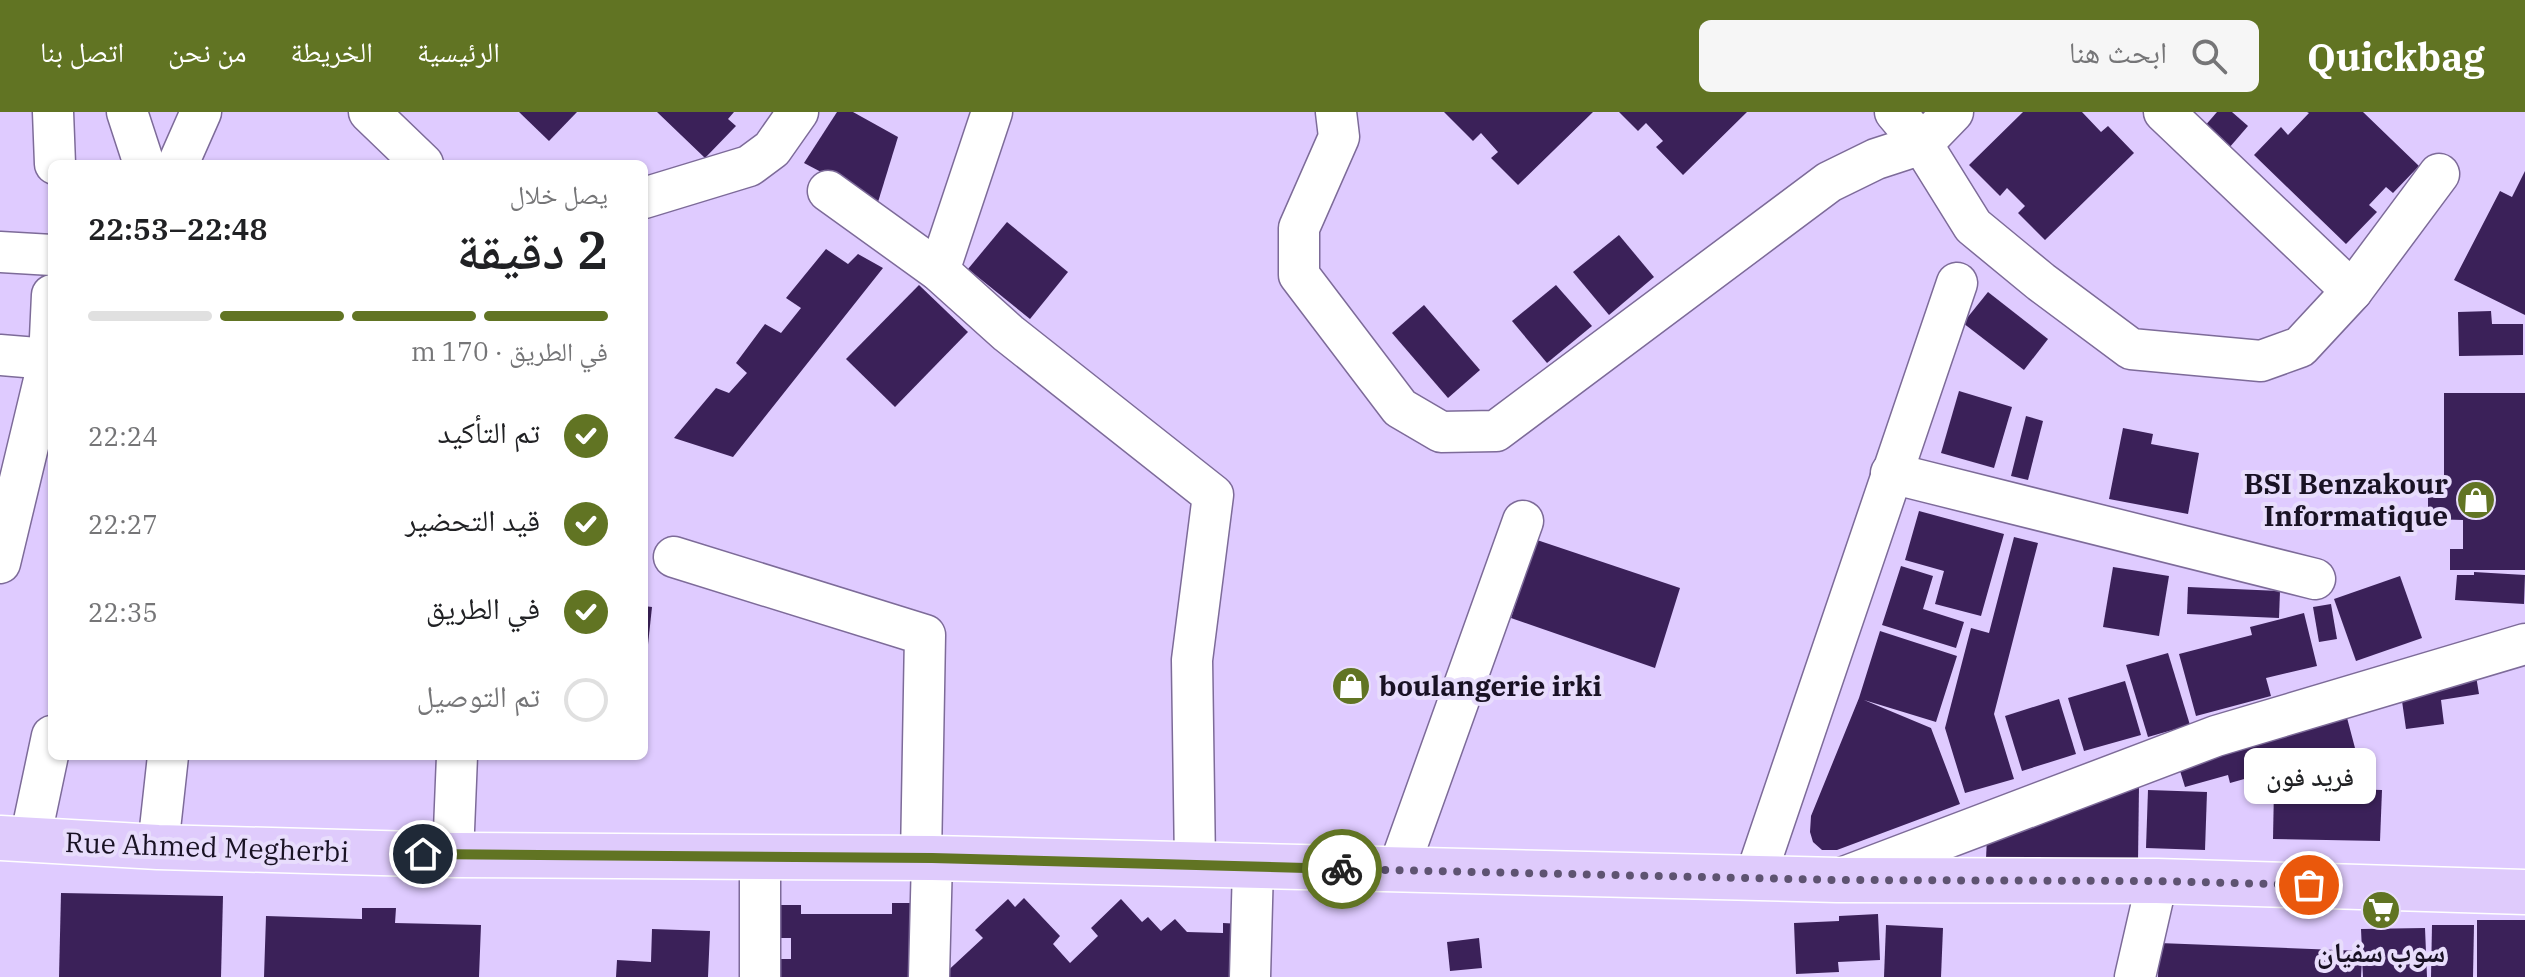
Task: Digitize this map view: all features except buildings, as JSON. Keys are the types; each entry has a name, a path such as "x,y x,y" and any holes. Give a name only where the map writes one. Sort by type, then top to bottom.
{"main road":[{"name":"Rue Ahmed Megherbi","path":"15,839 158,847 453,855 927,858 1837,880 2514,887"}],"street":[{"path":"53,112 55,160"},
{"path":"127,112 143,160"},
{"path":"180,160 201,112"},
{"path":"369,112 419,160"},
{"path":"648,197 749,166 772,149 798,112"},
{"path":"939,271 992,112"},
{"path":"1336,112 1339,137 1299,228 1299,275 1400,408 1441,432 1496,431 1829,182 1876,159 1922,144 1953,112"},
{"path":"1895,112 1922,144 1973,226 2041,282 2131,349 2261,361 2300,347 2352,291 2439,174"},
{"path":"2164,112 2352,291"},
{"path":"828,191 939,271 1008,333 1213,495 1192,660 1195,864"},
{"path":"0,252 48,255"},
{"path":"1755,878 1957,283"},
{"path":"0,355 48,359"},
{"path":"0,563 48,363"},
{"path":"1891,473 2315,579"},
{"path":"1398,870 1523,521"},
{"path":"674,557 925,635 929,977"},
{"path":"1837,880 2216,736 2525,644"},
{"path":"15,839 48,747"},
{"path":"158,847 168,760"},
{"path":"453,855 457,760"},
{"path":"760,857 760,977"},
{"path":"1250,977 1253,866"},
{"path":"2135,977 2157,881"}],"way so far":[{"path":"1342,869 1837,880 2309,885"}],"place":[{"name":"BSI Benzakour Informatique","path":"2476,500"},
{"name":"boulangerie irki","path":"1351,686"},
{"name":"فريد فون","path":"2309,885"},
{"name":"سوب سفيان","path":"2381,910"}],"route":[{"path":"423,854 932,858 1342,869"}]}
